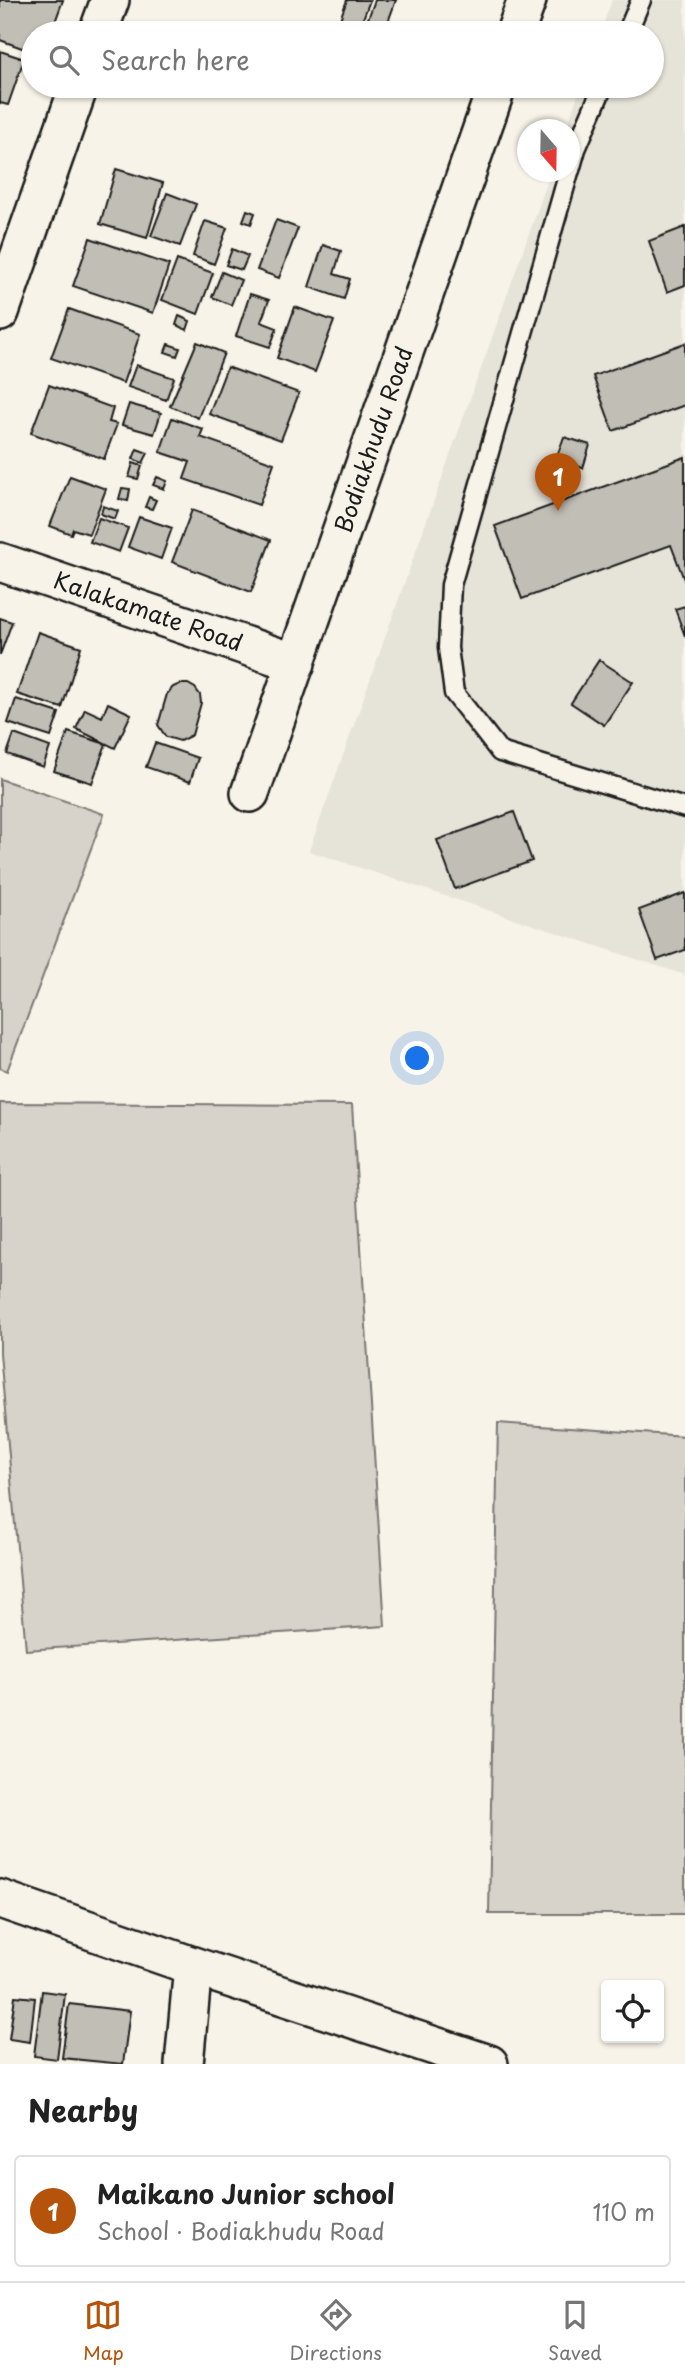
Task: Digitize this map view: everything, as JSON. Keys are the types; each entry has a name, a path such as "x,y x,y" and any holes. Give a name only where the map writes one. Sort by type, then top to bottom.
{"street":[{"path":"102,21 110,0"},
{"path":"519,21 527,0"},
{"path":"0,312 75,98"},
{"name":"Bodiakhudu Road","path":"250,793 493,98"},
{"name":"Kalakamate Road","path":"0,562 296,663"},
{"path":"0,1899 489,2064"},
{"path":"184,2064 193,1966"}],"lane":[{"path":"632,21 641,0"},
{"path":"580,140 598,98"},
{"path":"566,182 451,585 448,648 454,693 500,752 685,808"}],"shaded area":[{"path":"612,0 685,0 685,975 309,851 547,182 580,182 580,119 569,119 577,98 664,98 664,21 604,21"},
{"path":"0,779 104,814 7,1071 0,1068"},
{"path":"0,1103 352,1105 385,1626 26,1650 0,1353"},
{"path":"498,1423 685,1436 685,1914 489,1914"}],"building":[{"path":"0,0 63,0 55,21 21,21 21,48 0,40"},
{"path":"347,0 370,0 362,21 339,21"},
{"path":"375,0 396,0 388,21 367,21"},
{"path":"0,51 21,58 21,68 8,105 0,103"},
{"path":"116,169 163,183 147,238 100,224"},
{"path":"167,193 196,204 180,246 151,236"},
{"path":"247,210 255,213 251,224 243,221"},
{"path":"276,220 298,228 279,278 257,270"},
{"path":"205,221 227,228 214,264 193,256"},
{"path":"685,227 685,285 667,292 649,241"},
{"path":"90,238 169,265 153,313 73,286"},
{"path":"323,245 341,251 334,274 350,279 344,299 309,287"},
{"path":"232,249 248,256 242,270 226,265"},
{"path":"177,260 213,273 198,314 162,300"},
{"path":"222,272 241,280 231,305 212,297"},
{"path":"250,294 269,300 261,322 277,328 270,347 236,336"},
{"path":"295,307 334,321 315,372 277,358"},
{"path":"69,309 140,334 123,383 51,358"},
{"path":"179,316 190,321 187,330 176,325"},
{"path":"197,342 224,353 198,418 170,406"},
{"path":"685,343 685,405 613,431 593,376"},
{"path":"168,344 180,348 177,356 165,352"},
{"path":"136,365 174,378 166,400 128,387"},
{"path":"227,367 299,393 281,440 209,414"},
{"path":"49,385 113,408 109,422 117,424 104,459 31,433"},
{"path":"129,404 161,413 154,434 122,425"},
{"path":"172,418 203,429 200,437 274,463 259,505 184,479 190,462 160,452"},
{"path":"564,437 590,445 583,468 556,459"},
{"path":"137,449 148,453 143,463 133,459"},
{"path":"685,457 685,582 671,545 522,599 495,526"},
{"path":"133,463 142,466 138,479 129,477"},
{"path":"70,476 106,489 89,534 73,529 71,534 50,526"},
{"path":"157,477 167,481 164,489 153,485"},
{"path":"122,488 130,489 128,501 119,499"},
{"path":"149,497 156,500 152,509 145,507"},
{"path":"103,506 118,511 115,519 101,514"},
{"path":"192,510 271,540 251,592 172,562"},
{"path":"139,517 172,528 161,559 128,547"},
{"path":"99,518 128,528 119,552 90,542"},
{"path":"685,606 685,636 675,609"},
{"path":"0,618 12,622 0,655"},
{"path":"38,632 81,647 62,708 17,694"},
{"path":"599,660 633,682 604,725 571,703"},
{"path":"180,684 195,688 201,703 192,735 180,741 166,737 158,725 167,694"},
{"path":"16,699 59,713 51,737 8,723"},
{"path":"108,703 131,714 115,748 76,729 85,709 102,717"},
{"path":"68,732 106,744 92,783 54,771"},
{"path":"14,734 50,747 43,767 7,754"},
{"path":"155,743 198,758 190,782 146,767"},
{"path":"514,812 532,861 455,889 437,840"},
{"path":"685,893 685,950 657,960 639,910"},
{"path":"42,1991 65,1994 57,2059 34,2056"},
{"path":"15,1996 35,1998 30,2042 9,2039"},
{"path":"69,2004 130,2011 123,2064 62,2058"}],"place":[{"name":"Maikano Junior school","path":"558,511"}]}
